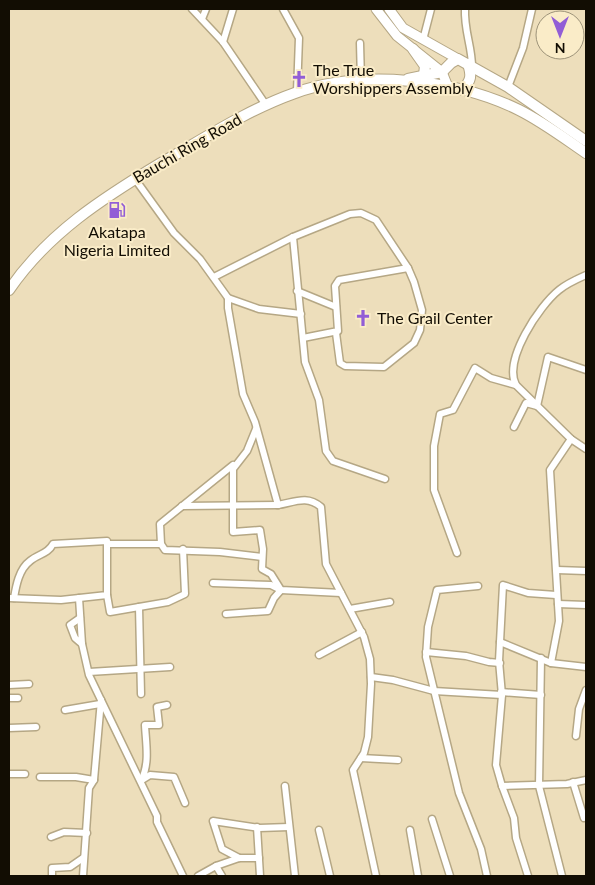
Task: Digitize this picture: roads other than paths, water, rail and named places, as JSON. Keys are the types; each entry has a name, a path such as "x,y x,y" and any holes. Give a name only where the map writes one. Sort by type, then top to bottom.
{"main road":[{"path":"376,9 387,25 442,72 448,87"},
{"path":"389,9 403,28 508,87 586,141"},
{"path":"413,49 425,66 424,76"},
{"name":"Bauchi Ring Road","path":"9,288 55,235 102,199 242,115 297,92 361,81 402,80 442,72 451,63 466,64"},
{"path":"463,90 470,82 471,73 466,64"},
{"name":"Bauchi Ring Road","path":"402,80 448,87 486,96 526,114 586,153"}],"street":[{"path":"192,9 223,42 266,105"},
{"path":"202,20 206,9"},
{"path":"223,42 233,9"},
{"path":"284,9 299,38 297,92"},
{"path":"423,40 431,9"},
{"path":"465,9 464,28 472,54 466,64"},
{"path":"508,87 523,48 532,9"},
{"path":"360,43 361,81"},
{"path":"135,179 174,233 200,259 228,298 228,308 243,394 256,428 278,505"},
{"path":"214,277 293,237 350,214 366,214 376,220 408,268 422,310 420,330 414,343 384,367 345,366 340,363 336,333 338,331 335,286 339,280 408,268"},
{"path":"293,237 296,292 301,314 305,362 319,400 328,456 339,463 385,479"},
{"path":"516,385 513,373 516,352 534,319 558,290 586,275"},
{"path":"296,292 336,307"},
{"path":"228,298 259,309 301,314"},
{"path":"303,338 336,333"},
{"path":"537,406 548,356 586,370"},
{"path":"457,553 434,490 434,446 440,414 453,410 475,368 491,378 516,385 571,440 586,449"},
{"path":"514,427 526,403 537,406"},
{"path":"256,428 246,450 233,469 233,532 260,530 263,549 262,569 271,574 281,590"},
{"path":"551,663 559,621 550,470 571,440"},
{"path":"238,461 160,524 161,544 165,550 262,557"},
{"path":"182,506 278,505 306,498 313,500 321,507 326,564 362,632 370,659 368,737 366,747 353,770 376,876"},
{"path":"107,595 79,598 11,598 21,573 29,561 50,550 52,544 107,541 107,544 161,544"},
{"path":"107,544 107,595 110,612 168,602 185,594 182,550"},
{"path":"557,570 586,571"},
{"path":"213,583 271,585 281,590 342,593"},
{"path":"478,586 437,590 428,627 426,652 459,793 481,849 488,876"},
{"path":"528,876 516,838 514,818 496,765 501,694 500,642 503,586 528,593 556,595"},
{"path":"226,614 268,611 274,598 281,590"},
{"path":"79,598 82,644 89,672 101,702 141,781 183,876"},
{"path":"350,610 390,602"},
{"path":"558,604 586,605"},
{"path":"139,607 141,694"},
{"path":"80,618 70,625 74,638 82,644"},
{"path":"319,655 362,632"},
{"path":"500,642 551,663 586,667"},
{"path":"426,652 466,656 500,663"},
{"path":"541,658 539,786 562,876"},
{"path":"89,672 170,667"},
{"path":"370,677 393,680 434,692 541,694"},
{"path":"9,685 29,684"},
{"path":"576,736 579,709 586,690"},
{"path":"9,698 18,698"},
{"path":"64,710 101,702"},
{"path":"83,876 89,788 94,780 101,702"},
{"path":"141,781 146,770 148,757 144,725 159,725 157,706 167,705"},
{"path":"9,728 36,727"},
{"path":"361,758 398,760"},
{"path":"9,774 25,774"},
{"path":"141,781 150,775 174,777 185,803"},
{"path":"40,778 76,777 94,780"},
{"path":"502,786 539,786 586,780"},
{"path":"573,782 584,818"},
{"path":"285,786 294,876"},
{"path":"432,819 450,876"},
{"path":"239,858 222,849 213,821 258,827 289,827"},
{"path":"258,827 260,876"},
{"path":"319,830 330,876"},
{"path":"410,830 418,876"},
{"path":"50,838 64,832 87,833"},
{"path":"52,876 52,868 70,867 84,858"},
{"path":"198,876 216,866 239,858 259,858"},
{"path":"216,866 222,876"}],"place":[{"name":"The True Worshippers Assembly","path":"299,79"},
{"name":"Akatapa Nigeria Limited","path":"117,210"},
{"name":"The Grail Center","path":"363,318"}]}
